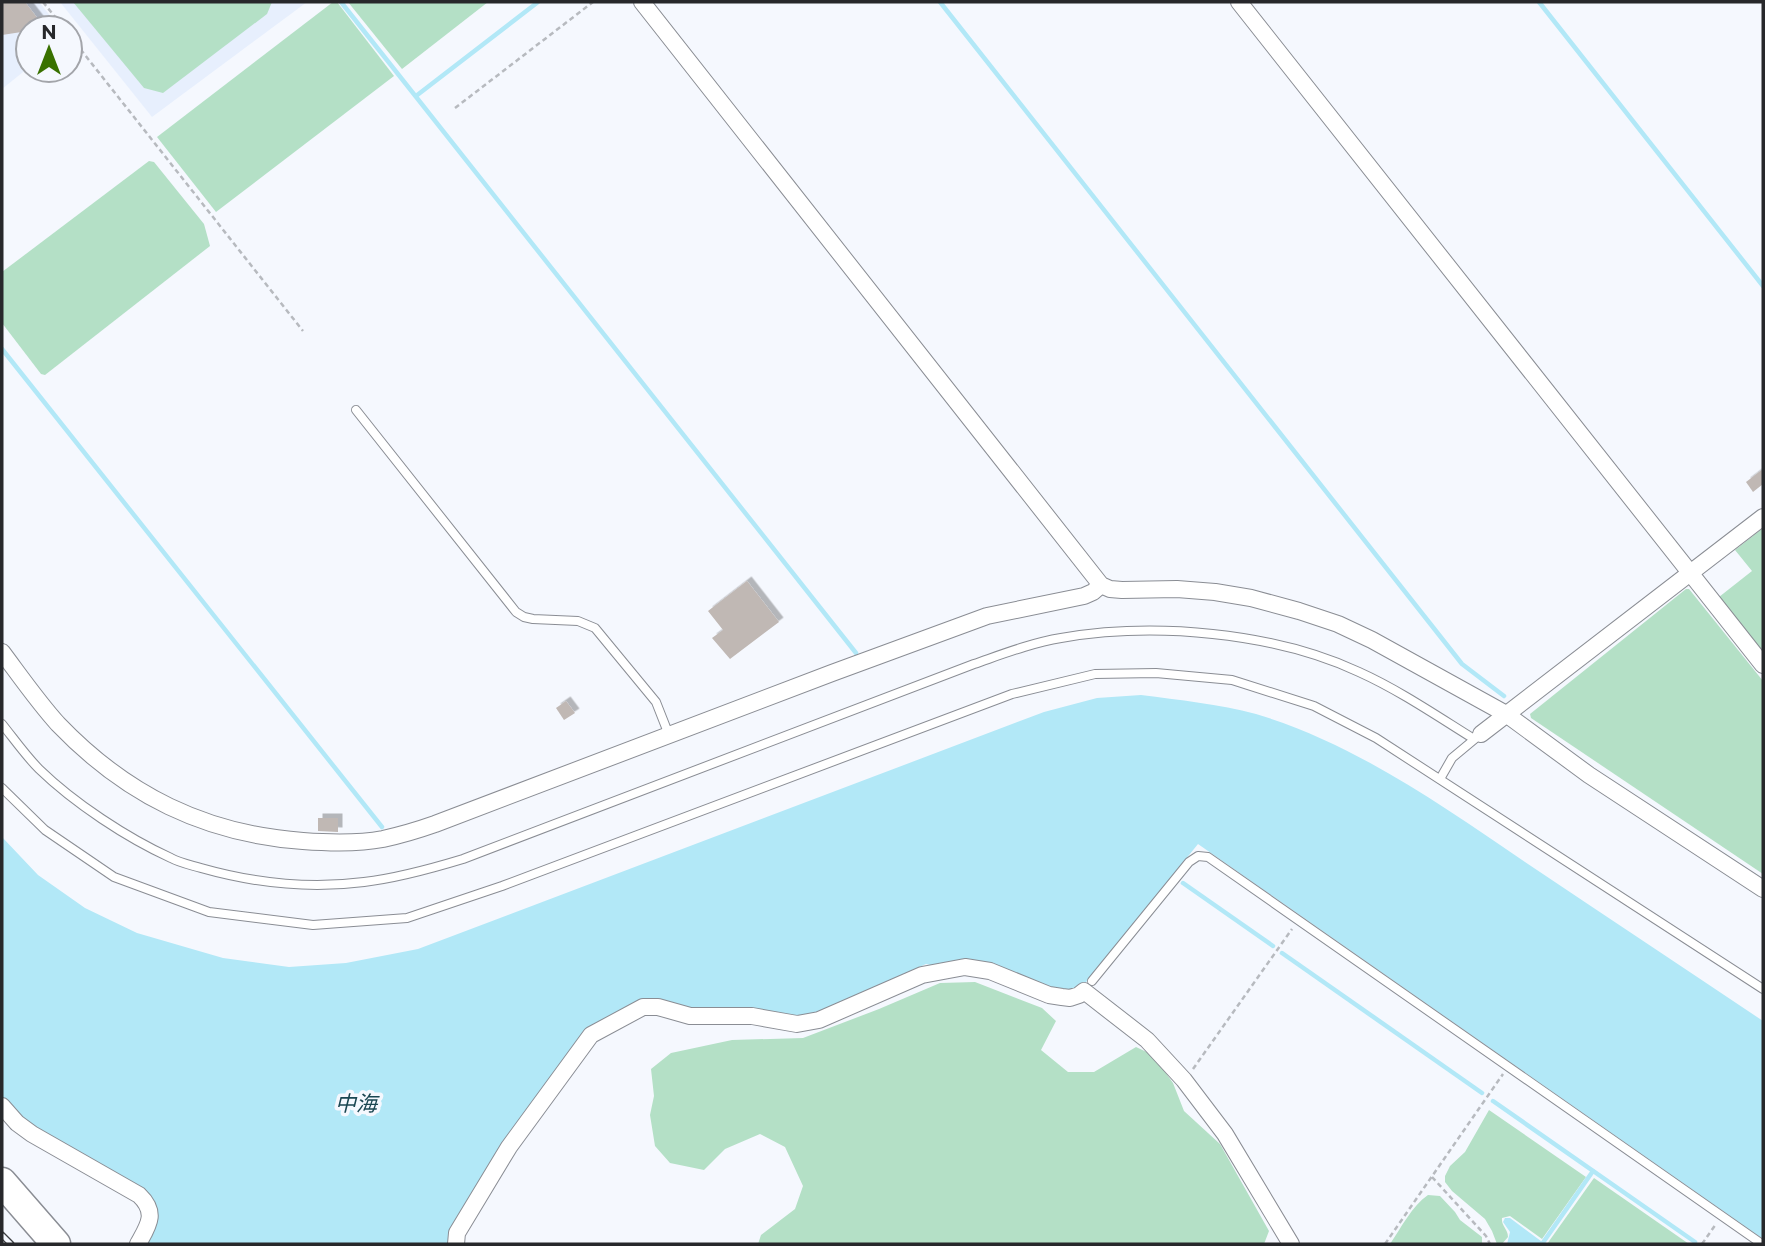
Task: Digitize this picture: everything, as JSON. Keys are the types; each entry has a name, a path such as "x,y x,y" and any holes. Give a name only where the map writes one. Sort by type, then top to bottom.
{"highway":[{"path":"2,1182 56,1244"}],"street":[{"path":"642,2 1101,585 1122,590 1215,592 1251,598 1338,624 1506,714 1589,775 1763,889"},
{"path":"1239,2 1763,665"},
{"path":"1478,736 1763,517"},
{"path":"2,652 57,723 93,756 128,784 175,810 243,834 319,842 354,842 407,833 987,616 1084,596 1101,585"},
{"path":"456,1244 457,1233 509,1147 591,1035 643,1007 658,1007 690,1016 752,1016 797,1024 819,1020 922,975 964,967 989,971 1062,998 1079,995 1088,986 1147,1040 1184,1080 1225,1134 1291,1244"},
{"path":"2,1106 17,1123 32,1134 144,1200 150,1216 138,1244"}],"lane":[{"path":"356,410 516,612 533,619 578,621 595,628 656,702 669,735"},
{"path":"2,724 38,769 72,798 114,827 172,859 229,876 277,884 363,883 411,874 463,859 974,664 1047,641 1108,632 1167,631 1214,634 1291,648 1360,672 1478,736 1452,758 1440,779"},
{"path":"2,788 45,830 114,877 209,912 313,925 407,918 502,886 1012,694 1095,674 1156,673 1232,680 1314,706 1376,738 1763,989"},
{"path":"1088,986 1189,862 1198,856 1208,857 1762,1244"}],"path":[{"path":"455,108 593,2"},
{"path":"84,54 303,331"},
{"path":"1189,1075 1298,920"},
{"path":"1385,1244 1508,1066"},
{"path":"1432,1177 1486,1236 1490,1244"},
{"path":"1702,1244 1721,1215"}],"shaded area":[{"path":"2,2 39,2 49,14 14,14 14,79 2,89"},
{"path":"60,2 307,2 152,117 84,32 84,14 70,14"}],"green space":[{"path":"73,2 272,2 267,14 163,93 144,88"},
{"path":"333,2 337,2 394,76 216,212 157,137"},
{"path":"348,2 488,2 402,69"},
{"path":"149,161 154,162 204,224 210,246 45,375 41,374 2,323 2,272"},
{"path":"1763,528 1763,652 1719,597 1752,571 1735,550"},
{"path":"1689,589 1763,681 1763,874 1531,718 1530,714"},
{"path":"975,982 1042,1008 1056,1021 1041,1050 1068,1072 1094,1072 1136,1047 1153,1055 1173,1083 1184,1111 1220,1144 1269,1231 1264,1244 758,1244 761,1235 795,1209 803,1186 785,1147 760,1134 725,1149 704,1170 670,1163 655,1146 650,1115 654,1096 651,1069 671,1053 732,1040 803,1038 940,983"},
{"path":"1489,1110 1586,1177 1542,1239 1510,1216 1502,1218 1508,1237 1502,1244 1497,1244 1485,1219 1445,1182 1450,1166 1465,1152"},
{"path":"1594,1178 1689,1244 1547,1244"},
{"path":"1428,1195 1440,1196 1460,1220 1482,1237 1482,1244 1390,1244 1412,1211"}],"water":[{"name":"中海","path":"1141,695 1256,714 1328,741 1396,778 1461,819 1763,1021 1763,1239 1198,844 1087,981 1068,994 926,964 807,1018 690,1011 659,1000 644,999 609,1016 584,1033 450,1244 146,1244 158,1219 152,1198 24,1123 2,1099 2,837 38,875 85,908 137,933 223,958 289,967 346,963 418,949 1044,712 1097,698"},
{"path":"1505,1218 1510,1218 1545,1244 1507,1244 1510,1232 1503,1222"}],"building":[{"path":"2,2 25,2 34,14 14,14 14,33 2,35"},
{"path":"1763,469 1763,484 1753,492 1746,482"},
{"path":"747,581 779,622 730,659 712,638 723,630 708,611"},
{"path":"566,701 575,713 564,720 556,708"},
{"path":"318,818 338,818 338,832 318,831"}],"waterway":[{"path":"341,2 856,653"},
{"path":"416,96 538,2"},
{"path":"940,2 1462,664 1504,696"},
{"path":"1539,2 1763,286"},
{"path":"2,349 382,827"},
{"path":"1183,883 1273,946"},
{"path":"1282,953 1482,1093"},
{"path":"1493,1101 1695,1242"},
{"path":"1542,1244 1593,1171"}],"railway":[{"path":"2,1235 11,1244"}]}
